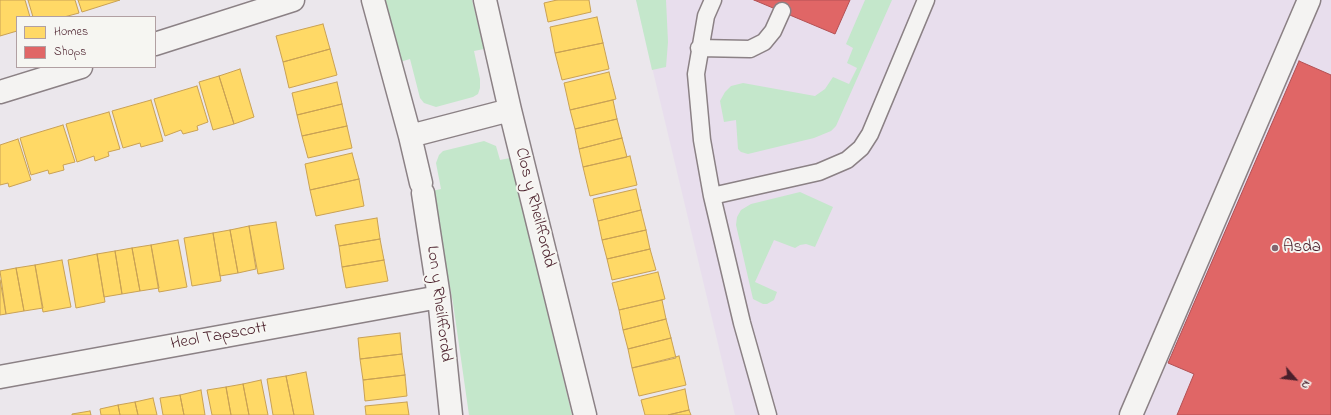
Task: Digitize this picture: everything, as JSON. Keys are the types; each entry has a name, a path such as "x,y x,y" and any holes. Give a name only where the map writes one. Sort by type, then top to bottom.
{"street":[{"path":"156,44 293,0"},
{"name":"Lon y Rheilffordd","path":"373,0 410,136 422,188 439,297 451,415"},
{"name":"Clos y Rheilffordd","path":"485,0 510,110 585,415"},
{"path":"1131,415 1309,0"},
{"path":"0,92 78,68"},
{"path":"410,136 510,110"},
{"name":"Heol Tapscott","path":"0,377 439,297"}],"lane":[{"path":"713,0 706,16 699,48 696,74 697,100 712,196 742,323 768,415"},
{"path":"712,196 819,172 847,160 861,148 870,134 926,0"},
{"path":"699,48 750,49 764,42 773,31 782,11"}],"shaded area":[{"path":"636,0 1331,0 1331,415 735,415"}],"green space":[{"path":"383,0 472,0 484,49 474,51 480,79 478,94 473,97 436,107 424,103 420,98 410,59 400,62"},
{"path":"636,0 666,0 668,42 666,67 652,70"},
{"path":"865,0 892,0 836,126 831,131 814,138 748,154 741,152 738,149 736,120 724,122 720,101 725,92 731,86 743,83 815,96 825,89 833,77 849,84 857,68 847,63 853,48 846,44"},
{"path":"484,141 496,146 500,160 510,158 572,415 469,415 453,303 432,191 441,189 436,163 439,155 443,151"},
{"path":"800,192 833,207 815,247 806,244 795,248 774,240 755,282 777,292 774,300 767,304 763,304 753,299 736,225 737,217 741,210 751,204"}],"building: Homes":[{"path":"0,0 25,0 30,16 16,16 16,31 0,36"},
{"path":"28,0 75,0 79,13 68,16 33,16"},
{"path":"78,0 120,0 82,12"},
{"path":"557,0 589,0 591,12 548,22 544,3"},
{"path":"597,17 603,43 555,53 550,27"},
{"path":"323,24 330,49 283,62 276,36"},
{"path":"603,43 609,69 562,80 555,53"},
{"path":"330,49 337,75 289,88 283,62"},
{"path":"240,69 254,117 234,124 219,76"},
{"path":"609,72 616,99 570,110 564,83"},
{"path":"219,76 234,124 213,130 199,82"},
{"path":"337,82 342,104 297,115 292,93"},
{"path":"197,86 208,122 197,126 198,130 183,134 181,130 165,136 154,99"},
{"path":"151,100 163,141 141,147 140,143 123,148 112,111"},
{"path":"613,100 617,119 575,129 570,110"},
{"path":"342,104 347,126 302,136 297,115"},
{"path":"109,112 120,149 108,152 109,156 95,161 94,156 77,162 66,124"},
{"path":"617,119 622,138 579,149 575,129"},
{"path":"63,125 75,162 63,165 64,170 49,174 48,170 31,175 20,138"},
{"path":"347,126 352,148 308,158 302,136"},
{"path":"622,138 627,157 583,167 579,149"},
{"path":"18,139 31,180 9,187 8,183 0,185 0,145"},
{"path":"352,153 359,179 310,190 305,164"},
{"path":"630,156 637,185 590,196 583,167"},
{"path":"359,179 364,206 316,216 310,190"},
{"path":"636,189 641,210 598,221 593,199"},
{"path":"641,210 646,230 602,240 598,221"},
{"path":"377,218 380,239 339,246 335,225"},
{"path":"276,222 284,269 258,274 249,226"},
{"path":"249,226 256,269 238,273 230,230"},
{"path":"230,230 238,273 220,276 213,233"},
{"path":"646,230 650,249 607,259 602,240"},
{"path":"213,233 221,281 192,286 184,238"},
{"path":"380,239 384,260 342,267 339,246"},
{"path":"178,240 187,287 159,292 151,245"},
{"path":"151,245 159,288 140,291 132,248"},
{"path":"132,248 140,291 122,294 115,251"},
{"path":"650,249 656,270 612,280 607,259"},
{"path":"115,251 122,294 104,297 97,254"},
{"path":"97,254 105,302 76,308 68,260"},
{"path":"62,260 71,307 43,312 35,265"},
{"path":"384,260 388,281 346,288 342,267"},
{"path":"35,265 43,308 24,311 16,268"},
{"path":"16,268 24,311 6,314 0,271"},
{"path":"658,272 665,299 619,310 612,283"},
{"path":"0,280 6,314 0,315"},
{"path":"662,300 666,319 623,330 619,310"},
{"path":"666,319 671,338 628,349 623,330"},
{"path":"400,333 402,354 360,359 358,338"},
{"path":"671,338 676,358 632,368 628,349"},
{"path":"402,354 405,375 363,380 360,359"},
{"path":"679,356 686,385 639,396 632,368"},
{"path":"306,372 314,415 294,415 286,376"},
{"path":"405,375 407,396 365,401 363,380"},
{"path":"286,376 294,415 273,415 267,379"},
{"path":"261,380 268,415 249,415 243,384"},
{"path":"243,384 249,415 231,415 226,387"},
{"path":"226,387 231,415 212,415 207,390"},
{"path":"685,389 689,410 668,415 645,415 641,400"},
{"path":"201,390 205,415 184,415 180,395"},
{"path":"180,395 184,415 163,415 160,398"},
{"path":"153,398 157,415 138,415 135,402"},
{"path":"135,402 138,415 120,415 118,405"},
{"path":"407,402 409,415 366,415 365,406"},
{"path":"118,405 120,415 101,415 100,409"},
{"path":"689,410 691,415 668,415"},
{"path":"90,411 91,415 72,415 72,414"}],"building: Shops":[{"path":"754,0 850,0 835,34"},
{"name":"Asda","path":"1299,61 1331,75 1331,415 1177,415 1194,374 1168,363"}],"place":[{"name":"Asda","path":"1275,248"}]}
